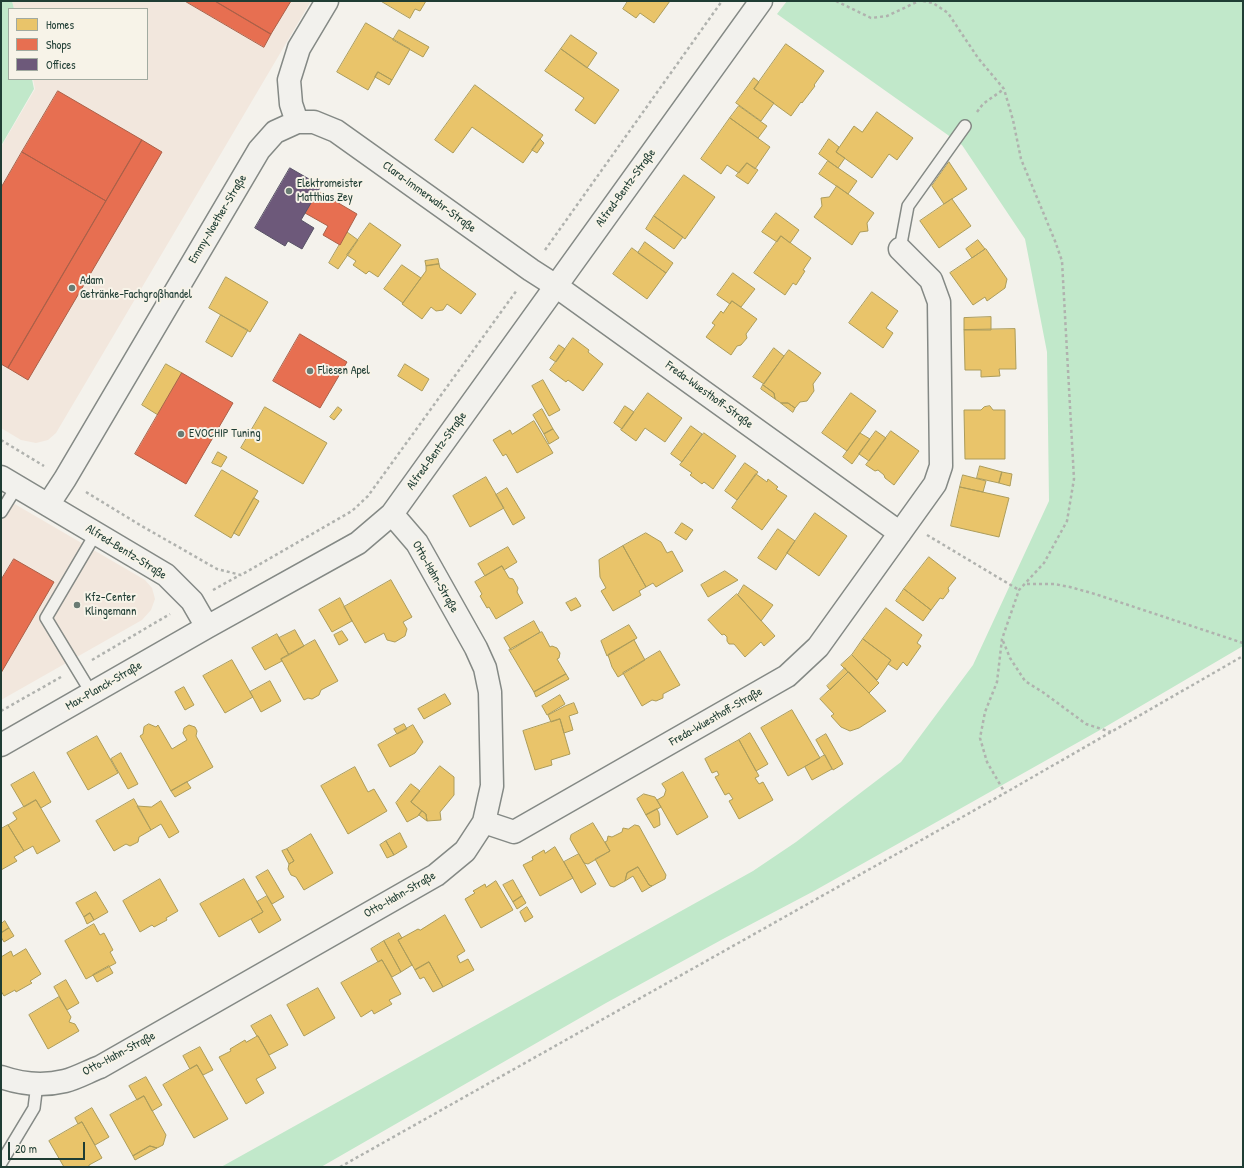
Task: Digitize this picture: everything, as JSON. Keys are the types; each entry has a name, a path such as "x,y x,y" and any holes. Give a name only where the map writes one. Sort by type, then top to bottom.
{"street":[{"path":"297,122 291,104 289,80 300,48 327,1"},
{"name":"Alfred-Bentz-Straße","path":"9,481 166,575 192,601 207,627 358,543 392,514 761,1"},
{"name":"Clara-Immerwahr-Straße","path":"297,122 314,122 336,131 531,270 556,286"},
{"name":"Emmy-Noether-Straße","path":"48,505 65,479 259,150 275,132 297,122"},
{"name":"Freda-Wuesthoff-Straße","path":"484,822 514,832 787,676 818,647 935,484 941,466 939,302 931,280 900,249"},
{"name":"Freda-Wuesthoff-Straße","path":"556,286 904,528"},
{"name":"Otto-Hahn-Straße","path":"1,1077 10,1080 38,1084 66,1081 100,1066 436,875 465,850 484,822 492,786 490,692 485,668 476,648 417,544 392,514"},
{"name":"Max-Planck-Straße","path":"1,746 207,627"}],"lane":[{"path":"900,249 908,206 965,126"},
{"path":"1,512 9,481"},
{"path":"92,694 46,618 96,533"},
{"path":"1,1163 34,1108 38,1084"}],"path":[{"path":"1,711 352,511 368,496 722,1"},
{"path":"836,1 871,18 887,16 919,1"},
{"path":"923,1 934,3 948,13 978,58 1004,89 1013,120 1021,159 1062,261 1074,479 1067,521 1044,563 1019,590 1002,639 997,682 985,712 980,738 987,762 1005,793"},
{"path":"965,126 983,104 1004,89"},
{"path":"1,440 140,525 217,569 241,575"},
{"path":"904,528 1019,590"},
{"path":"1026,584 1054,584 1089,592 1243,643"},
{"path":"1002,639 1010,658 1025,681 1086,724 1112,732"},
{"path":"340,1167 1005,793 1243,656"}],"shaded area":[{"name":"Adam Getränke-Fachgroßhandel","path":"12,1 311,1 56,433 48,440 36,443 21,440 1,428 1,147 35,89 33,80 148,80 148,8 14,8"},
{"name":"Kfz-Center Klingemann","path":"1,496 145,580 152,588 155,599 151,610 142,620 1,700"}],"green space":[{"path":"1,1 12,1 14,8 8,8 8,80 32,80 34,89 1,146"},
{"path":"787,1 1243,1 1243,646 1100,730 814,891 606,1003 321,1167 221,1167 753,871 796,842 901,762 973,665 1049,501 1047,352 1025,239 962,145 777,14"}],"building: Homes":[{"path":"381,1 426,1 420,11 415,9 410,18"},
{"path":"628,1 670,1 654,23 640,13 636,18 623,9"},
{"path":"366,23 410,49 392,80 378,72 368,90 337,72"},
{"path":"399,30 429,47 423,57 393,40"},
{"path":"571,35 597,53 587,68 561,49"},
{"path":"786,44 824,71 814,85 815,86 791,116 754,89"},
{"path":"561,49 619,90 595,124 575,110 584,98 545,71"},
{"path":"378,72 392,80 389,85 375,77"},
{"path":"754,78 759,82 754,89 774,103 761,121 736,103"},
{"path":"475,85 543,135 523,163 472,127 453,153 435,140"},
{"path":"739,106 767,126 758,138 730,118"},
{"path":"877,112 913,138 897,160 889,154 872,178 836,152 854,126 862,132"},
{"path":"730,118 770,147 755,169 747,163 739,173 727,165 721,174 701,159"},
{"path":"540,139 544,143 537,153 532,150"},
{"path":"829,139 839,147 836,152 845,158 838,168 819,154"},
{"path":"828,161 857,181 848,194 819,174"},
{"path":"949,162 967,189 944,204 932,186"},
{"path":"747,163 758,170 748,184 736,176"},
{"path":"684,175 715,197 685,239 654,216"},
{"path":"837,186 874,213 867,223 868,231 860,232 852,245 814,217 822,206 821,198 829,197"},
{"path":"952,199 971,226 939,248 920,221"},
{"path":"776,213 799,230 790,243 781,236 777,242 762,232"},
{"path":"654,216 683,237 674,249 646,229"},
{"path":"370,223 401,245 378,277 369,271 366,274 353,265 356,261 347,255"},
{"path":"347,232 358,240 338,269 329,263"},
{"path":"781,236 811,258 796,285 793,283 785,295 754,273"},
{"path":"978,240 985,249 972,258 966,249"},
{"path":"645,242 673,263 666,273 638,253"},
{"path":"632,248 666,273 647,299 613,274"},
{"path":"986,249 1007,279 1005,288 987,301 985,297 973,305 950,273"},
{"path":"438,259 439,264 426,266 425,261"},
{"path":"439,264 440,268 476,294 461,314 447,304 443,310 436,311 431,307 422,319 402,304 426,271 426,266"},
{"path":"402,265 421,278 403,303 384,289"},
{"path":"733,273 755,289 741,307 732,301 730,304 717,295"},
{"path":"226,277 268,302 250,332 209,308"},
{"path":"872,292 898,311 886,328 893,333 883,348 849,323"},
{"path":"732,301 757,319 746,334 747,338 741,345 737,346 731,355 706,337 715,325 712,323 721,311 723,313"},
{"path":"221,315 248,330 232,357 206,342"},
{"path":"991,317 991,330 964,330 964,318"},
{"path":"1015,329 1016,369 999,369 1000,376 981,377 981,370 965,370 964,330"},
{"path":"573,338 589,350 588,352 603,364 583,391 568,380 566,382 550,370"},
{"path":"559,345 565,349 556,362 550,358"},
{"path":"774,348 784,356 764,384 753,377"},
{"path":"789,350 821,373 813,384 814,391 807,401 800,402 795,408 788,403 781,403 775,399 774,393 763,385"},
{"path":"166,364 182,373 158,415 142,405"},
{"path":"405,364 429,379 422,391 398,376"},
{"path":"543,380 560,410 549,416 532,386"},
{"path":"763,385 774,393 775,399 761,389"},
{"path":"648,393 682,418 665,442 645,428 636,441 621,430"},
{"path":"851,393 876,411 847,451 822,433"},
{"path":"781,403 788,403 795,408 793,412"},
{"path":"625,406 634,412 622,429 614,423"},
{"path":"990,406 993,410 1005,410 1005,459 965,459 964,410 981,410 984,407"},
{"path":"265,407 327,443 303,484 241,448"},
{"path":"338,407 342,410 334,420 330,417"},
{"path":"542,409 553,429 544,434 533,415"},
{"path":"534,421 553,453 517,473 506,454 503,456 493,440 510,430 512,434"},
{"path":"691,426 702,434 682,462 671,454"},
{"path":"553,429 559,438 549,444 544,434"},
{"path":"876,431 886,438 869,461 859,454"},
{"path":"891,431 919,451 894,485 878,470 875,471 866,465"},
{"path":"704,433 736,456 713,489 704,482 702,484 690,475 692,473 680,465"},
{"path":"860,433 870,439 852,464 843,457"},
{"path":"218,452 227,457 221,467 212,463"},
{"path":"745,463 758,472 737,500 725,491"},
{"path":"980,466 1002,472 999,483 977,478"},
{"path":"222,470 258,491 231,538 195,516"},
{"path":"1002,472 1012,474 1010,486 999,483"},
{"path":"756,474 767,482 768,479 778,487 776,489 787,496 762,530 732,508"},
{"path":"963,475 986,481 983,492 960,487"},
{"path":"486,477 504,508 470,527 453,496"},
{"path":"960,487 1009,498 999,537 951,526"},
{"path":"507,488 525,518 513,525 496,495"},
{"path":"254,498 259,501 239,536 234,533"},
{"path":"815,513 847,536 819,576 787,553"},
{"path":"682,523 693,530 686,540 675,533"},
{"path":"778,529 795,541 776,570 758,558"},
{"path":"646,533 661,542 667,553 672,551 683,571 656,587 653,583 646,587 623,546"},
{"path":"623,546 646,587 639,591 641,595 613,611 601,591 606,588 600,577 599,560"},
{"path":"508,547 517,562 504,570 502,566 485,576 478,564"},
{"path":"929,557 956,578 948,588 949,591 943,599 940,598 931,610 904,589"},
{"path":"502,566 509,578 513,579 518,588 517,592 523,603 496,619 480,596 482,594 475,582"},
{"path":"725,571 738,580 708,597 701,585"},
{"path":"391,580 412,617 403,622 407,629 405,636 395,642 387,640 384,633 365,643 344,607"},
{"path":"744,585 773,605 761,621 738,595"},
{"path":"904,589 931,610 923,621 896,601"},
{"path":"737,594 775,636 764,646 761,642 745,657 734,644 729,644 727,637 724,634 722,635 708,620"},
{"path":"340,598 352,621 332,632 319,610"},
{"path":"576,598 581,606 571,611 566,603"},
{"path":"886,608 922,635 917,643 921,646 907,666 903,662 897,670 888,664 891,660 863,639"},
{"path":"534,621 540,632 511,650 504,638"},
{"path":"629,625 637,638 607,656 601,641"},
{"path":"295,630 304,646 289,655 279,638"},
{"path":"342,631 348,640 339,645 334,635"},
{"path":"542,632 550,647 552,646 557,648 560,653 559,658 557,659 566,674 534,692 509,650"},
{"path":"277,634 289,655 281,659 282,661 265,670 252,648"},
{"path":"863,639 891,660 877,680 852,655"},
{"path":"315,640 338,681 321,690 319,695 312,699 308,698 304,700 281,659"},
{"path":"634,640 645,660 618,677 612,667 608,655"},
{"path":"660,651 680,685 663,694 663,698 656,701 652,700 642,706 623,673"},
{"path":"852,655 879,683 869,693 841,665"},
{"path":"232,660 253,697 225,713 203,676"},
{"path":"845,668 848,672 830,690 827,686"},
{"path":"849,672 886,711 859,728 850,731 841,727 831,716 834,714 820,699"},
{"path":"566,674 569,679 536,697 534,692"},
{"path":"270,681 281,701 261,712 250,692"},
{"path":"184,687 194,705 185,710 175,692"},
{"path":"445,694 451,704 424,719 418,709"},
{"path":"560,695 565,704 547,715 542,706"},
{"path":"574,703 578,713 569,716 573,730 564,733 560,719 551,722 548,715"},
{"path":"792,710 820,758 788,776 761,728"},
{"path":"560,719 570,754 551,760 552,765 535,770 523,731"},
{"path":"149,724 156,727 158,725 172,749 187,740 183,733 184,728 189,725 195,727 197,731 196,736 213,767 171,791 140,736 143,734 144,727"},
{"path":"404,724 407,729 397,734 394,729"},
{"path":"413,725 423,742 415,753 390,767 378,745"},
{"path":"750,733 768,764 756,771 739,740"},
{"path":"826,734 843,764 833,770 816,740"},
{"path":"97,736 118,773 88,790 67,753"},
{"path":"739,740 759,776 755,778 759,784 763,782 773,800 739,819 729,801 733,799 729,793 725,795 715,777 719,775 717,771 712,773 705,759"},
{"path":"121,753 138,784 128,789 111,759"},
{"path":"825,755 832,769 812,780 805,767"},
{"path":"440,766 454,777 454,795 440,812 441,820 427,821 426,814 411,802"},
{"path":"355,767 368,792 374,789 387,811 348,834 321,786"},
{"path":"34,772 51,802 41,808 36,800 24,807 11,785"},
{"path":"683,772 708,817 677,835 657,800 664,796 666,790 662,784"},
{"path":"187,782 191,788 175,797 171,791"},
{"path":"411,784 420,791 411,802 422,811 418,816 407,822 396,803"},
{"path":"644,794 655,797 661,807 646,815 637,799"},
{"path":"134,799 151,830 139,837 138,842 130,846 126,844 114,851 96,821"},
{"path":"36,800 60,841 37,854 33,846 24,851 8,825 17,819 13,813"},
{"path":"161,801 179,832 169,838 161,824 151,830 137,806 151,807"},
{"path":"657,809 659,813 660,825 654,828 646,815"},
{"path":"422,811 426,814 427,821 419,815"},
{"path":"593,823 610,851 588,864 584,863 570,839 571,835"},
{"path":"8,825 24,851 14,857 17,861 1,870 1,829"},
{"path":"635,825 639,826 666,875 665,879 652,886 649,885 638,867 627,873 625,881 614,887 610,886 595,859 610,851 605,842 607,841 608,836 612,837 622,832 623,828 628,829"},
{"path":"400,833 407,847 394,855 386,841"},
{"path":"311,834 333,873 304,890 296,877 291,875 288,869 289,864 294,861 287,849"},
{"path":"386,841 394,855 387,858 380,845"},
{"path":"555,847 573,878 540,896 523,865 533,860 532,857 544,850 545,853"},
{"path":"287,849 294,861 289,864 282,851"},
{"path":"579,854 596,884 581,893 564,862"},
{"path":"638,867 649,885 652,886 642,892 633,876 625,881 627,873"},
{"path":"268,870 284,897 272,904 256,877"},
{"path":"160,879 178,911 166,918 167,920 154,927 152,925 140,932 123,901"},
{"path":"244,879 263,912 219,937 200,904"},
{"path":"513,880 522,896 513,902 503,885"},
{"path":"496,881 513,910 481,928 465,899 475,893 473,891 485,884 486,887"},
{"path":"96,892 108,912 94,920 90,913 84,917 76,903"},
{"path":"267,896 281,920 259,933 251,919 263,912 257,902"},
{"path":"522,896 526,903 517,909 513,902"},
{"path":"527,907 533,917 525,922 520,912"},
{"path":"90,913 94,920 87,924 84,917"},
{"path":"445,915 465,951 457,956 460,963 468,959 474,970 443,987 429,962 415,970 398,940 418,929 420,930"},
{"path":"5,921 9,928 1,933 1,924"},
{"path":"94,924 100,935 104,933 113,950 110,952 116,963 86,979 65,941"},
{"path":"9,928 14,936 4,942 1,937 1,933"},
{"path":"399,933 402,938 398,940 412,965 401,972 384,941"},
{"path":"384,941 401,972 392,977 382,960 378,962 371,949"},
{"path":"26,949 41,974 30,981 32,983 16,992 15,990 4,996 1,991 1,957 11,951 13,956"},
{"path":"382,960 401,994 389,1000 392,1004 374,1014 372,1010 361,1017 341,983"},
{"path":"429,962 443,987 433,992 424,977 420,979 415,970"},
{"path":"109,966 113,973 97,982 93,975"},
{"path":"66,980 79,1003 67,1010 54,987"},
{"path":"318,988 335,1018 304,1036 287,1005"},
{"path":"59,997 71,1017 69,1022 75,1024 79,1031 48,1049 29,1015"},
{"path":"271,1015 288,1045 269,1055 251,1026"},
{"path":"258,1036 276,1068 256,1079 264,1093 246,1104 219,1057 231,1051 230,1049 245,1040 246,1042"},
{"path":"200,1047 213,1070 203,1075 197,1065 190,1069 183,1056"},
{"path":"197,1065 228,1119 194,1138 163,1085"},
{"path":"146,1077 162,1105 152,1111 144,1096 137,1100 129,1086"},
{"path":"144,1096 166,1135 163,1145 157,1148 150,1146 133,1156 110,1115"},
{"path":"92,1108 109,1137 95,1145 82,1122 78,1124 75,1118"},
{"path":"82,1122 102,1158 89,1165 89,1167 64,1167 49,1141"},
{"path":"150,1146 157,1148 135,1160 133,1156"}],"building: Shops":[{"path":"185,1 215,1 271,34 264,47"},
{"path":"215,1 291,1 271,34"},
{"path":"58,91 142,140 106,201 22,152"},
{"path":"142,140 162,152 28,380 8,368"},
{"path":"22,152 106,201 8,368 1,364 1,188"},
{"path":"318,191 357,214 340,245 323,235 328,226 305,213"},
{"name":"Fliesen Apel","path":"300,334 347,362 320,408 273,381"},
{"name":"EVOCHIP Tuning","path":"182,373 233,403 186,484 135,454"},
{"path":"14,559 54,582 1,673 1,580"}],"building: Offices":[{"path":"290,168 321,186 301,220 314,228 302,249 288,241 285,246 255,228"}],"place":[{"name":"Elektromeister Matthias Zey","path":"289,191"},
{"name":"Adam Getränke-Fachgroßhandel","path":"72,288"},
{"name":"Fliesen Apel","path":"310,371"},
{"name":"EVOCHIP Tuning","path":"181,434"},
{"name":"Kfz-Center Klingemann","path":"77,605"}]}
